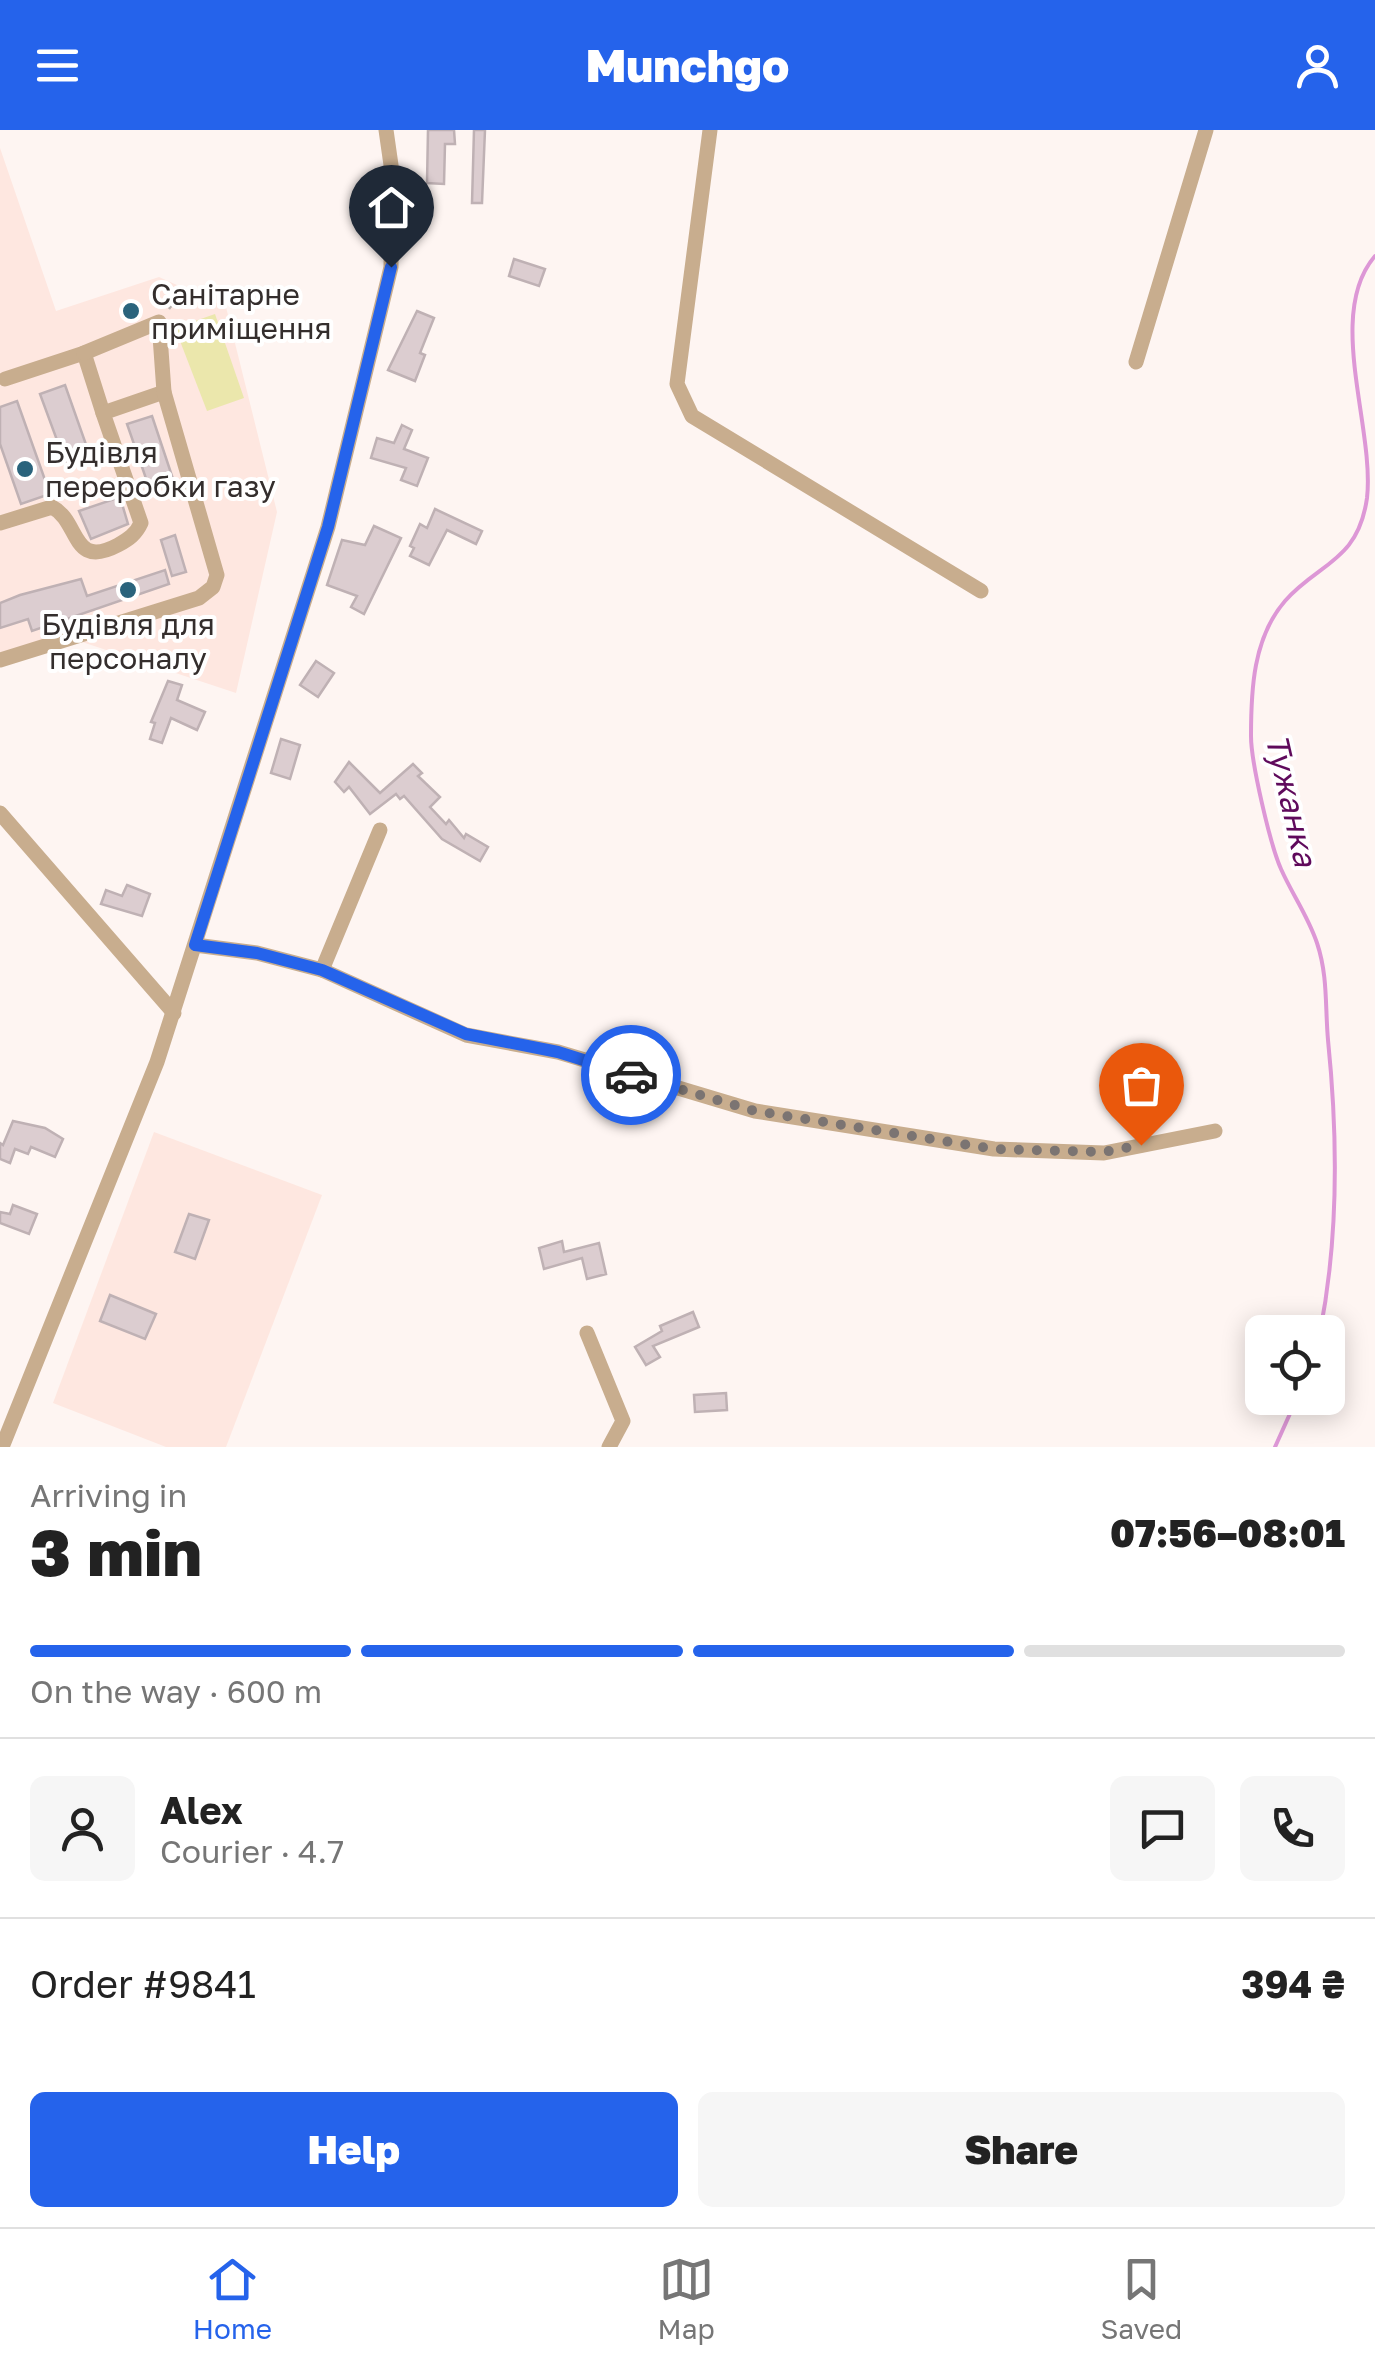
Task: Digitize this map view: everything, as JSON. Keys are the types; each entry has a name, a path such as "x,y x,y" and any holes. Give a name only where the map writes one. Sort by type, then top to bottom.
{"street":[{"path":"2,1447 174,1013 328,527 391,267 392,172 386,130"},
{"path":"710,130 678,384 692,416 981,590"},
{"path":"1136,362 1206,130"},
{"path":"0,660 199,598 213,587 217,574 164,392 159,322 84,353 5,379"},
{"path":"0,523 52,507 63,514 81,546 106,551 134,535 141,523 84,353"},
{"path":"103,413 164,392"},
{"path":"0,813 174,1013"},
{"path":"322,970 380,830"},
{"path":"195,945 257,953 322,970 466,1034 558,1052 755,1111 994,1149 1104,1152 1215,1130"},
{"path":"587,1334 623,1421 609,1447"}],"path":[{"path":"159,322 182,291"}],"shaded area":[{"path":"0,148 56,311 159,277 226,307 277,512 236,693 79,641 0,665"},
{"path":"215,314 244,398 207,411 175,328"},
{"path":"154,1132 322,1195 226,1447 166,1447 53,1403"}],"building":[{"path":"428,130 454,130 455,144 445,144 444,184 427,183"},
{"path":"474,130 485,130 482,203 472,203"},
{"path":"514,259 545,269 539,286 509,276"},
{"path":"417,311 434,318 420,353 425,355 415,381 388,370"},
{"path":"65,385 89,453 65,462 40,394"},
{"name":"Будівля переробки газу","path":"17,401 50,494 21,504 0,444 0,407"},
{"path":"152,416 174,482 150,490 127,424"},
{"path":"402,425 412,430 404,449 428,458 417,486 401,480 406,468 371,458 377,438 394,443"},
{"path":"120,497 128,524 91,539 79,511"},
{"path":"435,509 482,531 476,544 447,530 429,565 410,556 414,548 410,546 420,524 427,528"},
{"path":"374,526 401,538 364,614 351,607 357,596 327,585 342,540 365,545"},
{"path":"175,535 186,572 172,576 161,540"},
{"path":"165,570 169,584 32,631 28,619 0,628 0,603 20,595 81,579 87,596"},
{"path":"316,661 334,673 318,697 300,685"},
{"path":"168,681 182,685 177,700 205,712 197,730 171,718 162,743 150,739 155,723 151,722"},
{"path":"281,739 300,745 290,779 271,773"},
{"path":"349,762 380,793 413,764 422,773 418,776 440,797 430,807 446,824 449,820 464,838 466,834 488,847 480,861 442,839 404,796 400,799 396,794 370,814 349,787 344,792 335,782"},
{"path":"127,885 150,894 142,916 101,904 106,890 122,896"},
{"path":"13,1121 45,1128 63,1139 55,1157 31,1147 28,1154 15,1149 10,1163 0,1159 0,1143 3,1145"},
{"path":"13,1205 37,1214 29,1234 0,1223 0,1212 10,1214"},
{"path":"189,1214 209,1220 195,1259 175,1252"},
{"path":"562,1241 564,1252 599,1243 606,1274 587,1279 582,1258 544,1269 539,1248"},
{"path":"110,1295 156,1314 145,1339 100,1321"},
{"path":"693,1312 699,1327 653,1346 660,1357 646,1365 635,1347 662,1331 660,1326"},
{"path":"726,1393 727,1410 695,1412 694,1395"}],"waterway":[{"name":"Тужанка","path":"1323,1315 1335,1187 1325,979 1317,943 1281,869 1267,823 1252,748 1252,701 1260,648 1274,616 1298,588 1346,549 1362,519 1368,470 1355,372 1354,308 1361,280 1375,256"},
{"name":"Тужанка","path":"1275,1447 1289,1415"}],"way so far":[{"path":"631,1075 755,1111 920,1134 994,1149 1104,1152 1141,1145"}],"place":[{"name":"Санітарне приміщення","path":"131,311"},
{"name":"Будівля переробки газу","path":"25,469"},
{"name":"Будівля для персоналу","path":"128,590"}],"route":[{"path":"391,267 328,527 265,714 195,945 257,953 322,970 466,1034 558,1052 631,1075"}]}
